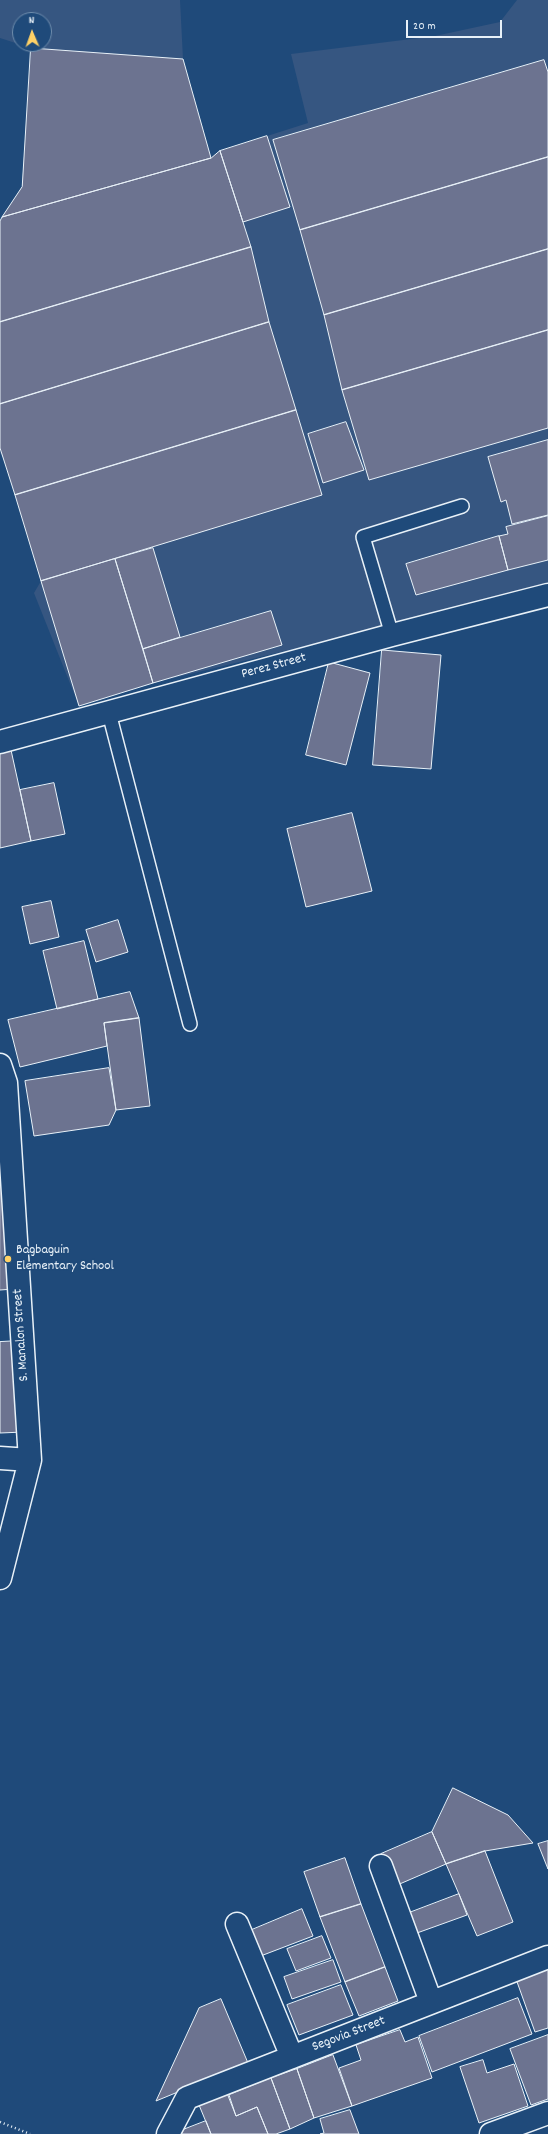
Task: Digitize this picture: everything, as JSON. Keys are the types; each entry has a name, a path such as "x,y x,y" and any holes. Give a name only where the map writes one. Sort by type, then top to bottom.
{"street":[{"name":"Perez Street","path":"0,742 392,635 548,595"},
{"name":"S. Manalon Street","path":"0,1065 6,1083 30,1460 0,1578"},
{"path":"0,1458 30,1460"},
{"path":"381,1866 431,2002"},
{"path":"237,1924 292,2057"},
{"name":"Segovia Street","path":"168,2134 187,2098 548,1957"},
{"path":"491,2134 548,2113"}],"lane":[{"path":"392,635 363,537 462,506"},
{"path":"109,713 190,1024"}],"path":[{"path":"0,2122 30,2134"}],"shaded area":[{"path":"0,0 180,0 183,59 208,159 220,151 308,123 291,54 435,36 500,22 517,0 548,0 548,587 153,683 79,706 34,593 41,581 43,573 6,462 0,453 0,221 22,187 31,52 52,52 52,12 12,12 12,42 0,38"}],"building":[{"path":"52,50 183,59 211,158 2,217 22,187 31,52 52,52"},
{"path":"544,60 548,72 548,157 300,230 273,140"},
{"path":"267,136 290,207 243,222 220,151"},
{"path":"220,151 251,247 0,322 0,221 2,217 211,158"},
{"path":"548,157 548,249 324,315 300,230"},
{"path":"251,247 269,322 0,404 0,322"},
{"path":"548,249 548,330 342,390 324,315"},
{"path":"269,322 296,410 15,495 0,448 0,404"},
{"path":"548,330 548,428 369,480 342,390"},
{"path":"296,410 322,495 41,581 15,495"},
{"path":"346,422 364,470 323,483 308,434"},
{"path":"548,440 548,515 512,524 506,500 501,502 488,457"},
{"path":"548,516 548,560 508,570 499,536 508,534 506,527"},
{"path":"499,536 508,570 416,595 406,564"},
{"path":"153,548 180,637 143,649 115,559"},
{"path":"115,559 153,683 79,706 41,581"},
{"path":"271,611 282,645 153,683 143,649"},
{"path":"382,650 441,655 431,769 373,765"},
{"path":"329,662 370,673 346,765 306,755"},
{"path":"11,750 31,841 0,848 0,752"},
{"path":"54,783 65,834 31,841 20,790"},
{"path":"352,813 372,891 306,907 287,829"},
{"path":"51,901 59,937 30,944 22,907"},
{"path":"118,920 128,952 96,962 86,930"},
{"path":"84,941 98,999 57,1009 43,951"},
{"path":"130,992 139,1018 104,1023 107,1046 20,1067 8,1020"},
{"path":"139,1018 150,1106 116,1110 104,1023"},
{"path":"109,1068 116,1110 109,1125 34,1136 25,1081"},
{"path":"0,1077 14,1289 0,1290"},
{"path":"19,1341 24,1432 0,1433 0,1342"},
{"path":"453,1788 508,1815 533,1843 485,1851 446,1864 432,1832"},
{"path":"432,1832 446,1864 395,1886 381,1854"},
{"path":"548,1841 548,1869 538,1844"},
{"path":"485,1851 513,1922 477,1936 446,1864"},
{"path":"345,1858 361,1904 320,1917 304,1872"},
{"path":"459,1894 467,1915 417,1933 409,1913"},
{"path":"361,1904 385,1967 345,1982 320,1917"},
{"path":"302,1909 313,1936 258,1957 247,1932"},
{"path":"322,1936 331,1958 296,1971 287,1949"},
{"path":"333,1960 341,1982 292,1999 284,1977"},
{"path":"385,1967 398,2001 359,2016 345,1982"},
{"path":"548,1968 548,2028 535,2032 516,1979"},
{"path":"341,1985 353,2015 299,2035 287,2005"},
{"path":"518,1998 532,2034 432,2072 419,2036"},
{"path":"221,1999 248,2063 156,2101 199,2008"},
{"path":"400,2030 405,2042 418,2037 432,2078 352,2106 339,2068 361,2060 356,2045"},
{"path":"548,2035 548,2099 531,2105 510,2049"},
{"path":"333,2055 352,2106 314,2118 297,2069"},
{"path":"483,2060 487,2073 514,2064 528,2106 479,2123 460,2067"},
{"path":"297,2069 314,2118 290,2129 271,2078"},
{"path":"271,2078 290,2129 276,2134 268,2134 257,2107 236,2116 229,2095"},
{"path":"227,2093 236,2116 257,2107 268,2134 211,2134 199,2105"},
{"path":"350,2110 359,2134 320,2134 324,2133 320,2119"},
{"path":"206,2121 211,2134 175,2134 175,2133"}],"place":[{"name":"Bagbaguin Elementary School","path":"8,1259"}]}
